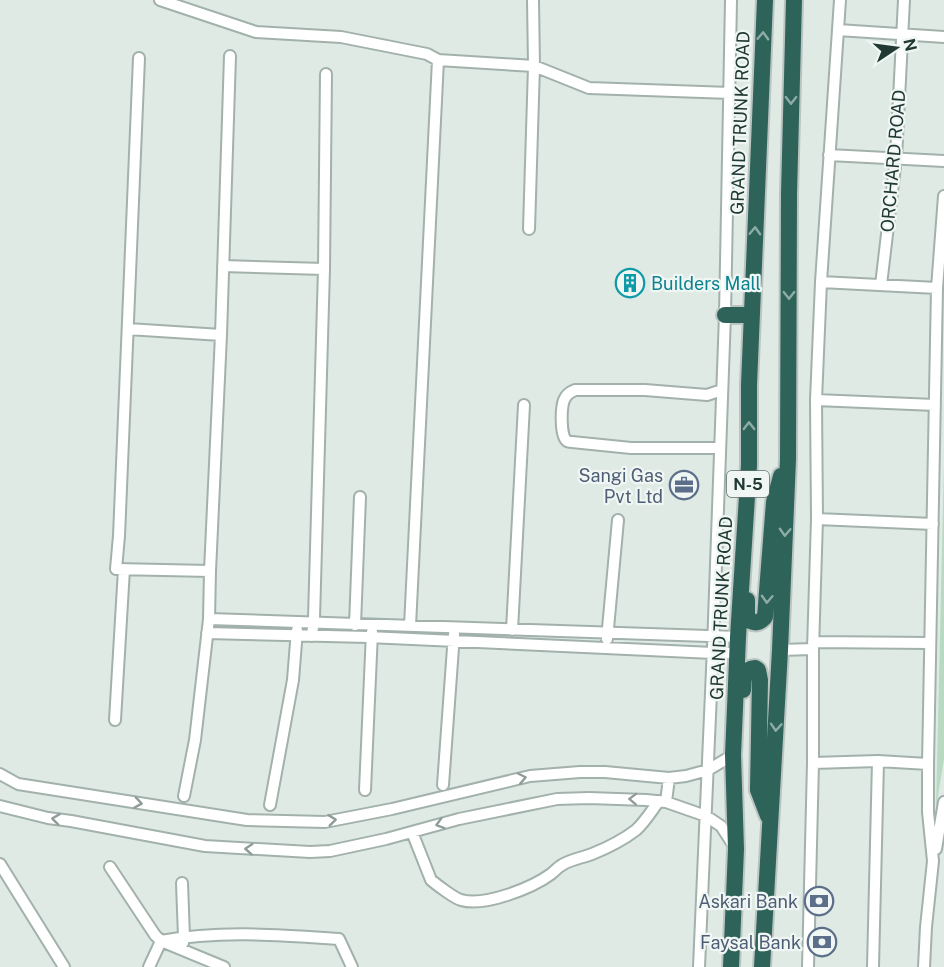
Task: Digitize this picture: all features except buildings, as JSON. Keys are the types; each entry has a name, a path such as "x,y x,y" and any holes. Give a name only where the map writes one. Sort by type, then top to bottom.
{"highway":[{"name":"GRAND TRUNK ROAD","path":"731,967 736,849 733,755 749,465 752,315 765,0"},
{"name":"N-5","path":"762,967 788,459 789,194 794,0"},
{"path":"725,315 752,315"},
{"path":"749,465 754,507 747,615 754,623 760,622 765,616 774,502 788,459"},
{"path":"736,817 744,679 748,670 755,668 758,670 760,680 758,790 770,820"}],"street":[{"path":"160,0 256,32 341,37 427,54 438,60 534,66 589,88 730,93"},
{"path":"529,229 534,66 533,0"},
{"path":"699,967 714,637 725,315 731,0"},
{"path":"808,967 817,519 816,400 821,282 840,0"},
{"name":"ORCHARD ROAD","path":"881,285 896,158 904,0"},
{"path":"838,30 944,37"},
{"path":"184,796 195,740 209,620 230,56"},
{"path":"140,58 116,569 210,571"},
{"path":"410,626 438,60"},
{"path":"312,636 324,268 326,74"},
{"path":"830,156 944,161"},
{"path":"933,861 928,812 930,643 935,405 940,380 937,288 944,196"},
{"path":"223,266 324,268"},
{"path":"821,282 937,288"},
{"path":"128,329 221,335"},
{"path":"720,448 630,448 572,442 564,438 562,417 564,399 575,390 645,390 707,395 722,390"},
{"path":"816,400 935,405"},
{"path":"512,630 524,405"},
{"path":"355,625 360,497"},
{"path":"817,519 933,524"},
{"path":"606,648 618,520"},
{"path":"932,563 944,565"},
{"path":"115,720 124,568"},
{"path":"209,620 714,637 738,645"},
{"path":"270,805 293,680 298,624"},
{"path":"365,790 373,625"},
{"path":"443,785 455,628"},
{"path":"207,633 713,653 738,645"},
{"path":"780,650 813,646 930,643"},
{"path":"0,774 18,784 247,820 325,822 392,809 530,776 605,772 669,778 697,774 733,755"},
{"path":"813,763 878,761 928,764"},
{"path":"873,967 878,761"},
{"path":"412,832 431,880 463,901 488,900 530,886 561,865 606,848 626,837 662,802 669,778"},
{"path":"0,806 48,818 205,846 310,852 330,851 386,839 459,819 557,799 612,798 662,802 706,816 721,826 736,849"},
{"path":"924,967 933,861 944,802"},
{"path":"0,864 64,967"},
{"path":"110,867 161,941 224,967"},
{"path":"182,883 184,937 182,950"},
{"path":"161,941 184,937 249,934 339,939 352,967"},
{"path":"149,967 161,941"}],"green space":[{"path":"944,462 944,759 936,808"}],"place":[{"name":"Builders Mall","path":"630,283"},
{"name":"Sangi Gas Pvt Ltd","path":"684,485"},
{"name":"Askari Bank","path":"819,901"},
{"name":"Faysal Bank","path":"822,942"}]}
